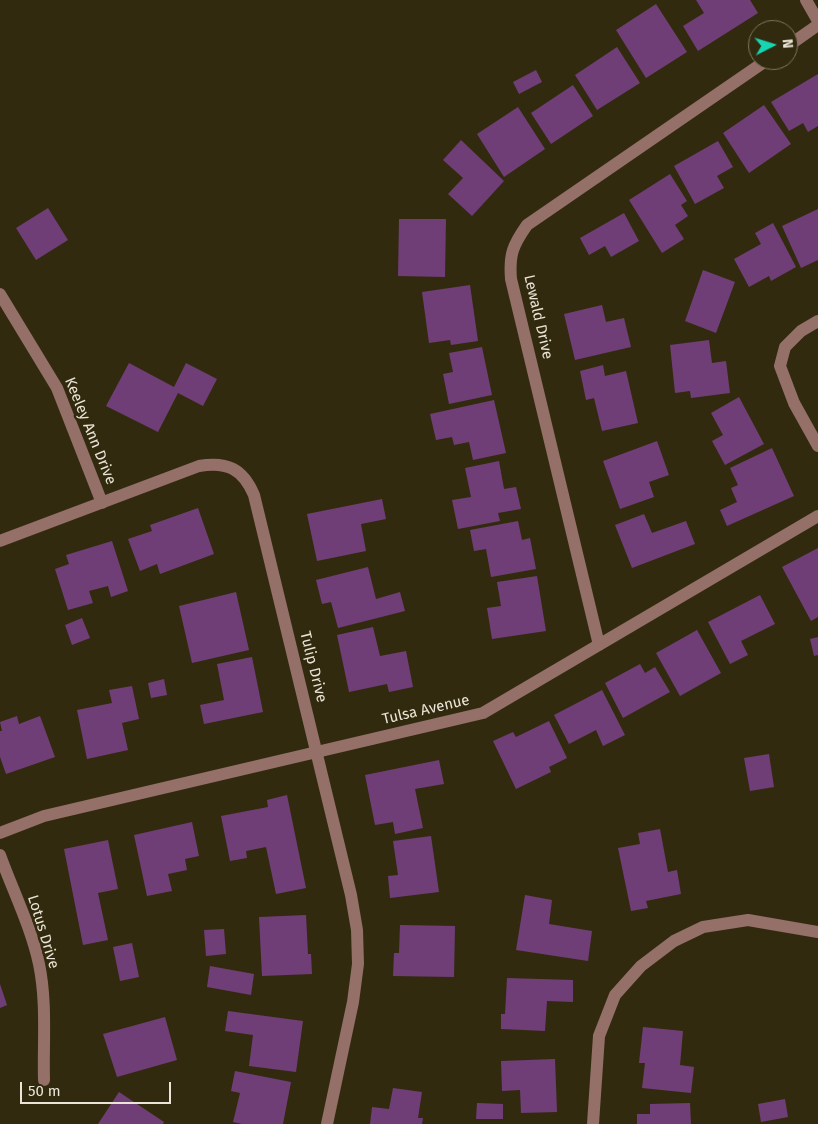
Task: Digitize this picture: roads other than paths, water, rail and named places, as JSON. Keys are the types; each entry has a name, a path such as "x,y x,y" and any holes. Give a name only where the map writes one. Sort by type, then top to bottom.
{"street":[{"path":"798,38 818,23 806,0"},
{"name":"Lewald Drive","path":"599,645 511,279 510,266 514,244 527,225 752,70"},
{"name":"Keeley Ann Drive","path":"0,294 56,388 102,503"},
{"path":"818,321 801,331 785,347 780,366 791,394 818,446"},
{"name":"Tulip Drive","path":"0,541 199,466 212,464 226,466 238,472 249,483 254,495 352,895 358,964 353,1002 328,1124"},
{"name":"Tulsa Avenue","path":"0,832 44,816 483,713 818,516"},
{"name":"Lotus Drive","path":"0,855 39,964 43,991 44,1080"},
{"path":"592,1124 599,1036 615,995 641,966 674,941 703,927 748,920 818,932"}]}
